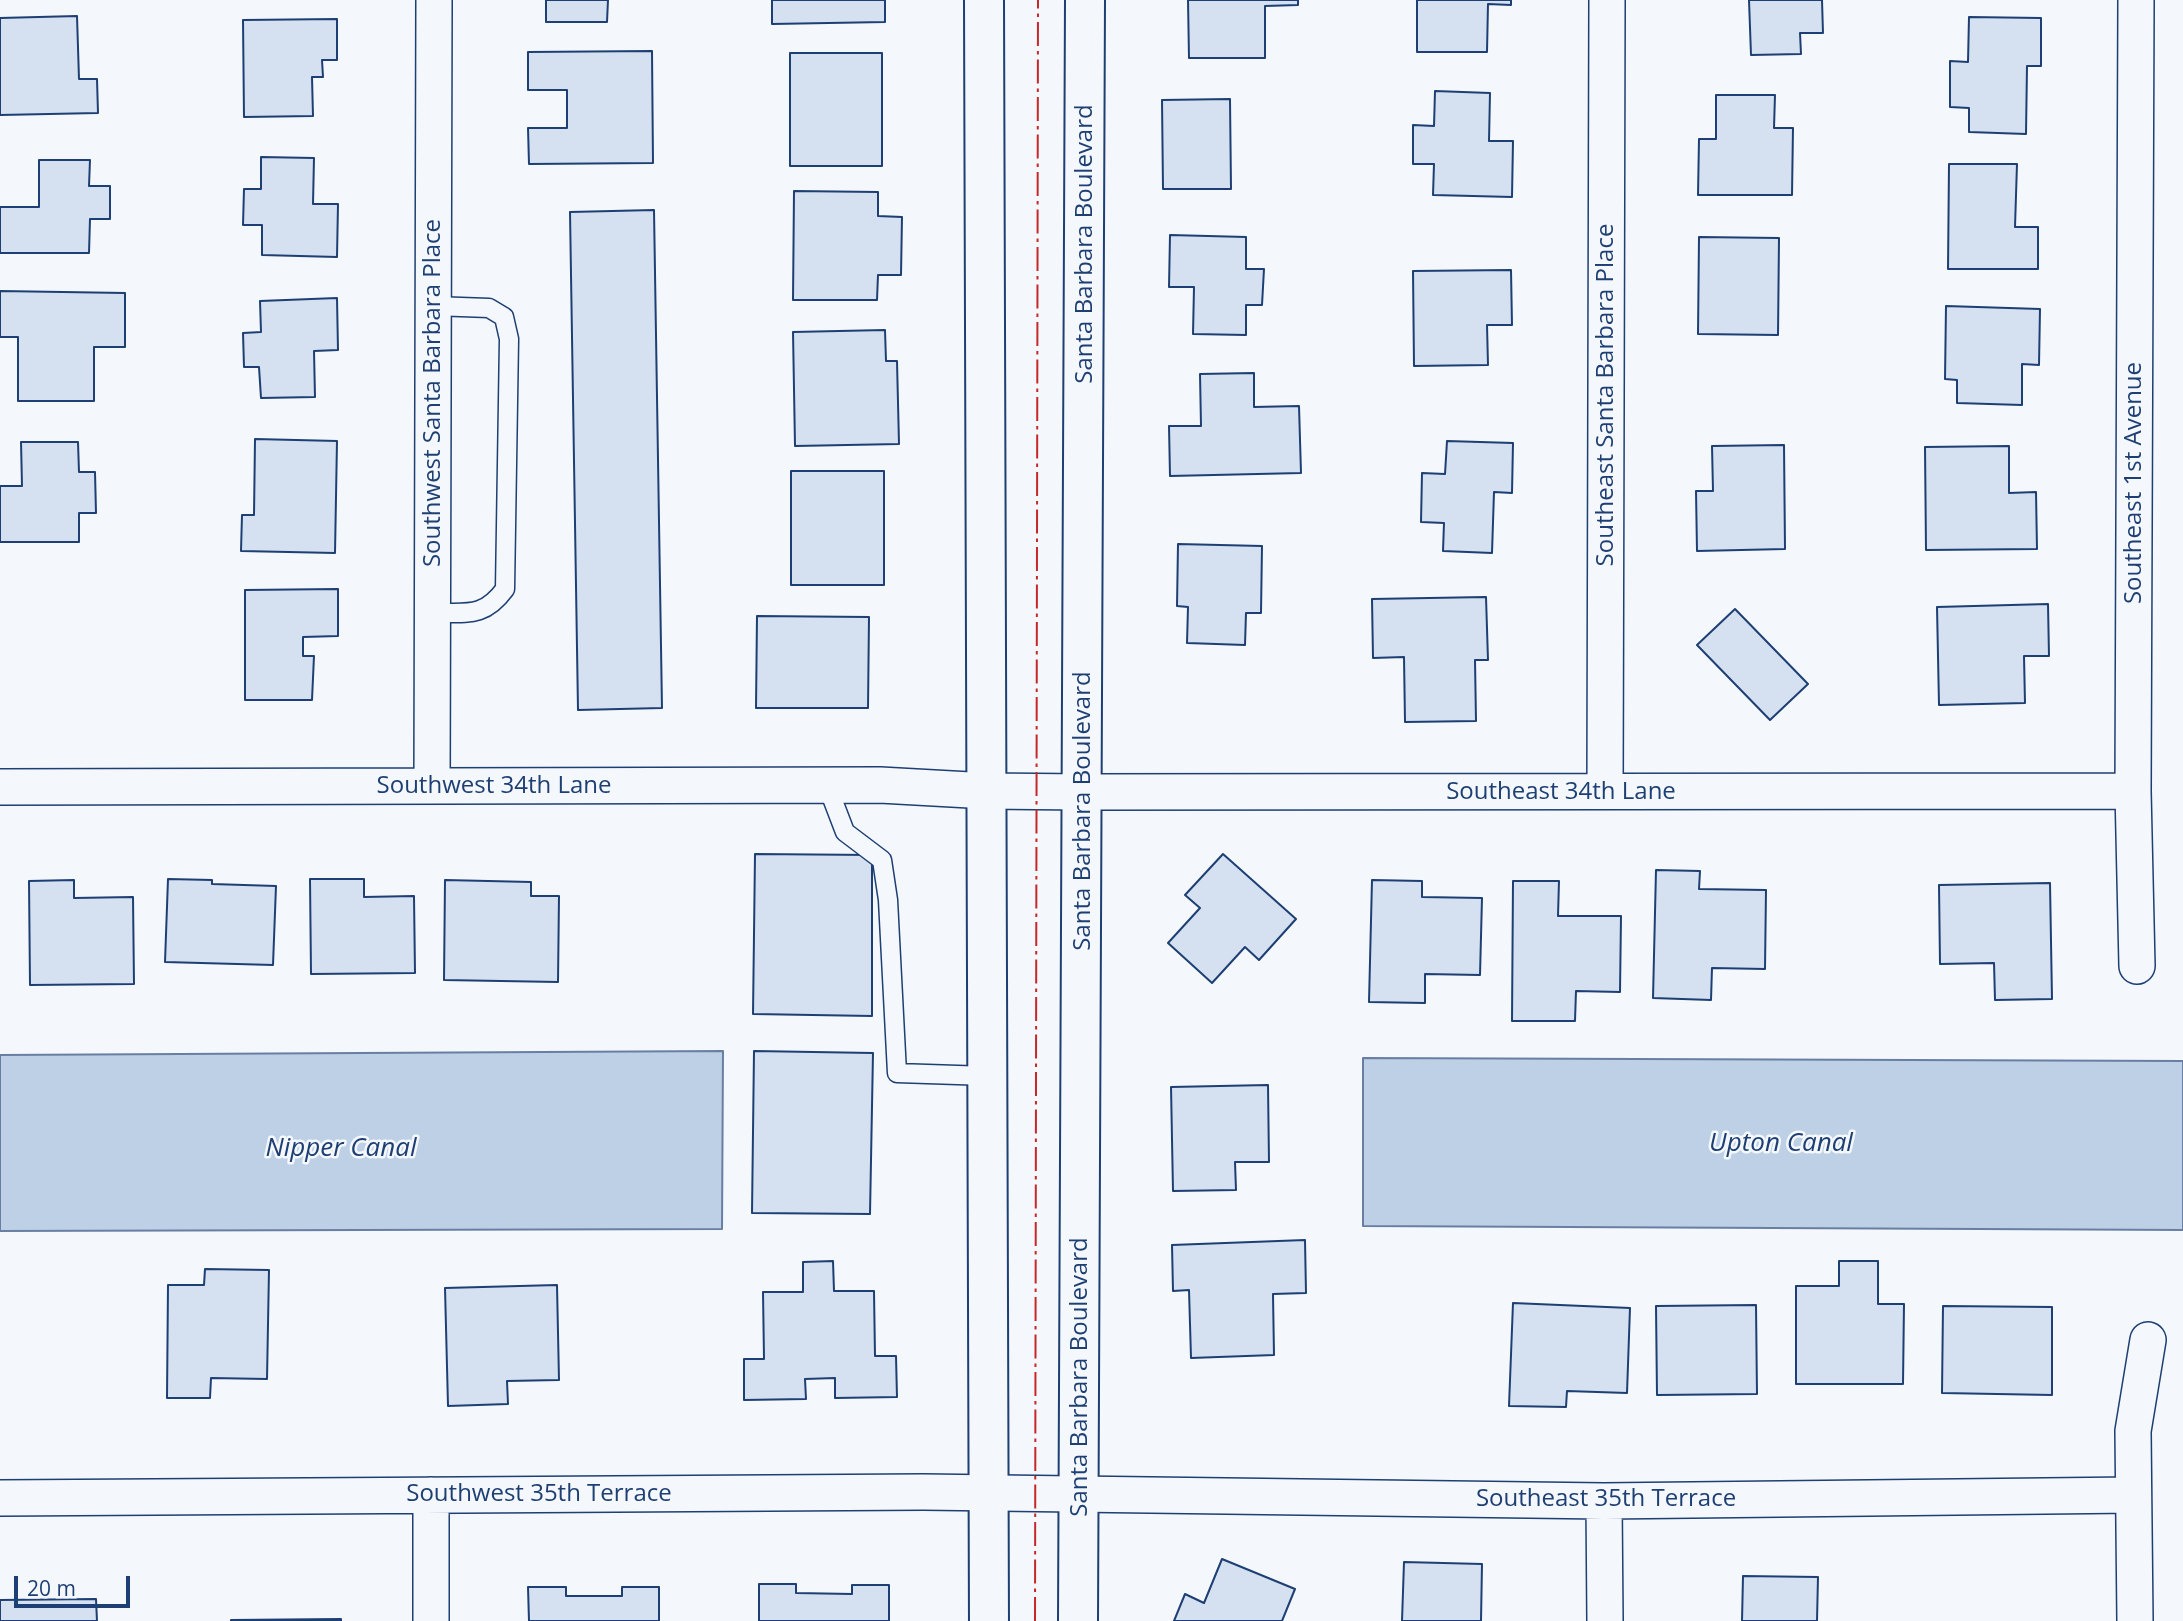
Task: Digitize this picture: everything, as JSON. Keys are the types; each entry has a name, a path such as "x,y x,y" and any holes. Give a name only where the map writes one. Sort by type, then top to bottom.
{"main road":[{"path":"984,0 989,1621"},
{"name":"Santa Barbara Boulevard","path":"1078,1621 1085,0"}],"street":[{"name":"Southwest Santa Barbara Place","path":"432,786 434,0"},
{"name":"Southeast Santa Barbara Place","path":"1605,790 1607,0"},
{"name":"Southeast 1st Avenue","path":"2136,0 2133,791 2137,966"},
{"name":"Southwest 34th Lane","path":"0,787 880,785 988,791"},
{"name":"Southeast 34th Lane","path":"988,791 2133,791"},
{"path":"2135,1621 2133,1430 2148,1340"},
{"name":"Southwest 35th Terrace","path":"0,1498 910,1492 1079,1495"},
{"path":"431,1494 431,1621"},
{"name":"Southeast 35th Terrace","path":"1079,1495 1352,1496 1604,1501 2133,1494"},
{"path":"1604,1501 1605,1621"}],"lane":[{"path":"432,613 478,612 493,606 505,589 509,339 503,317 489,308 433,306"},
{"path":"827,785 845,832 882,860 888,900 897,1073 988,1076"}],"water":[{"name":"Nipper Canal","path":"723,1051 722,1229 0,1231 0,1055"},
{"name":"Upton Canal","path":"1363,1058 2183,1061 2183,1230 1363,1226"}],"building":[{"path":"546,0 608,0 607,22 546,22"},
{"path":"772,0 885,0 885,22 772,24"},
{"path":"1188,0 1298,0 1298,5 1265,6 1265,58 1189,58"},
{"path":"1417,0 1511,0 1511,5 1488,4 1487,52 1417,52"},
{"path":"1749,0 1822,0 1823,33 1800,33 1801,54 1751,55"},
{"path":"77,16 79,79 97,79 98,113 0,115 0,18"},
{"path":"1969,17 2041,18 2041,66 2027,66 2026,134 1969,132 1969,108 1950,107 1950,61 1968,62"},
{"path":"337,19 337,60 322,60 323,77 312,77 313,116 244,117 243,20"},
{"path":"652,51 653,163 529,164 528,128 567,128 567,90 528,90 528,52"},
{"path":"790,53 882,53 882,166 790,166"},
{"path":"1435,91 1490,93 1489,141 1513,141 1512,197 1433,195 1434,164 1413,164 1413,125 1434,126"},
{"path":"1716,95 1775,95 1774,128 1793,128 1792,195 1698,195 1699,139 1716,139"},
{"path":"1230,99 1231,189 1163,189 1162,100"},
{"path":"261,157 314,158 313,204 338,204 337,257 262,255 262,225 243,225 244,189 261,189"},
{"path":"39,160 90,160 89,186 110,186 110,219 90,219 89,253 0,253 0,207 39,207"},
{"path":"1949,164 2017,164 2015,227 2038,227 2038,269 1948,269"},
{"path":"794,191 878,192 878,216 902,217 901,275 878,275 877,300 793,300"},
{"path":"654,210 662,708 578,710 570,212"},
{"path":"1170,235 1246,237 1246,269 1264,269 1262,305 1246,305 1246,335 1193,334 1194,287 1169,287"},
{"path":"1699,237 1779,238 1778,335 1698,334"},
{"path":"1511,270 1512,325 1487,325 1488,365 1414,366 1413,271"},
{"path":"0,291 125,293 125,347 94,347 94,401 18,401 18,337 0,337"},
{"path":"337,298 338,350 314,351 315,397 261,398 259,367 244,367 243,333 261,332 260,301"},
{"path":"1946,306 2040,309 2039,365 2022,364 2022,405 1957,403 1957,380 1945,379"},
{"path":"885,330 886,361 897,361 899,444 795,446 793,332"},
{"path":"1254,373 1254,407 1299,406 1301,473 1170,476 1169,426 1201,426 1200,374"},
{"path":"255,439 337,441 335,553 241,551 242,515 254,515"},
{"path":"1447,441 1513,443 1512,493 1494,492 1492,553 1443,551 1444,523 1421,522 1422,473 1445,474"},
{"path":"21,442 78,442 79,472 95,472 96,513 79,513 79,542 0,542 0,486 22,486"},
{"path":"1784,445 1785,549 1697,551 1696,491 1713,491 1712,446"},
{"path":"2009,446 2009,493 2036,492 2037,549 1926,550 1925,447"},
{"path":"791,471 884,471 884,585 791,585"},
{"path":"1178,544 1262,546 1261,613 1246,613 1245,645 1187,643 1188,607 1177,606"},
{"path":"338,589 338,636 303,637 303,656 314,656 312,700 245,700 245,590"},
{"path":"1486,597 1488,660 1475,660 1476,721 1405,722 1404,657 1373,658 1372,599"},
{"path":"2048,604 2049,656 2024,656 2025,703 1939,705 1937,607"},
{"path":"1735,609 1808,684 1770,720 1697,645"},
{"path":"757,616 869,617 868,708 756,708"},
{"path":"755,854 872,855 872,1016 753,1014"},
{"path":"1223,854 1296,919 1259,960 1245,947 1212,983 1168,943 1200,908 1185,895"},
{"path":"1656,870 1700,871 1699,889 1766,890 1765,969 1712,968 1711,1000 1653,998"},
{"path":"168,879 212,880 212,884 276,886 273,965 165,962"},
{"path":"310,879 364,879 364,897 414,896 415,973 311,974"},
{"path":"74,880 74,898 133,897 134,984 30,985 29,881"},
{"path":"445,880 531,882 531,896 559,896 558,982 444,980"},
{"path":"1372,880 1422,881 1422,897 1482,898 1480,975 1425,974 1425,1003 1369,1002"},
{"path":"1513,881 1559,881 1558,916 1621,916 1620,992 1576,991 1575,1021 1512,1021"},
{"path":"2050,883 2052,999 1995,1000 1994,963 1940,964 1939,885"},
{"path":"754,1051 873,1053 870,1214 752,1213"},
{"path":"1268,1085 1269,1162 1235,1162 1236,1190 1173,1191 1171,1087"},
{"path":"1305,1240 1306,1293 1273,1294 1274,1355 1191,1358 1189,1290 1173,1291 1172,1245"},
{"path":"833,1261 834,1291 874,1291 875,1356 896,1356 897,1397 835,1398 835,1378 805,1379 806,1399 744,1400 744,1359 764,1359 763,1292 803,1292 803,1262"},
{"path":"1839,1261 1878,1261 1878,1304 1904,1304 1903,1384 1796,1384 1796,1286 1839,1286"},
{"path":"205,1269 269,1270 267,1379 211,1378 210,1398 167,1398 168,1285 204,1285"},
{"path":"557,1285 559,1380 507,1381 508,1404 448,1406 445,1288"},
{"path":"1513,1303 1630,1308 1627,1393 1567,1391 1566,1407 1509,1406"},
{"path":"1756,1305 1757,1394 1657,1395 1656,1306"},
{"path":"1943,1306 2052,1307 2052,1395 1942,1393"},
{"path":"1222,1559 1295,1589 1282,1621 1174,1621 1185,1594 1204,1603"},
{"path":"1404,1562 1482,1564 1481,1621 1402,1621"},
{"path":"1743,1576 1818,1577 1817,1621 1742,1621"},
{"path":"759,1584 796,1584 796,1593 852,1594 852,1585 889,1585 889,1621 759,1621"},
{"path":"528,1587 566,1587 566,1596 622,1596 622,1587 659,1587 659,1621 529,1621"},
{"path":"96,1599 97,1621 0,1621 0,1600"},
{"path":"231,1620 341,1621 231,1621"}],"power":[{"path":"1035,1621 1038,0"}]}
